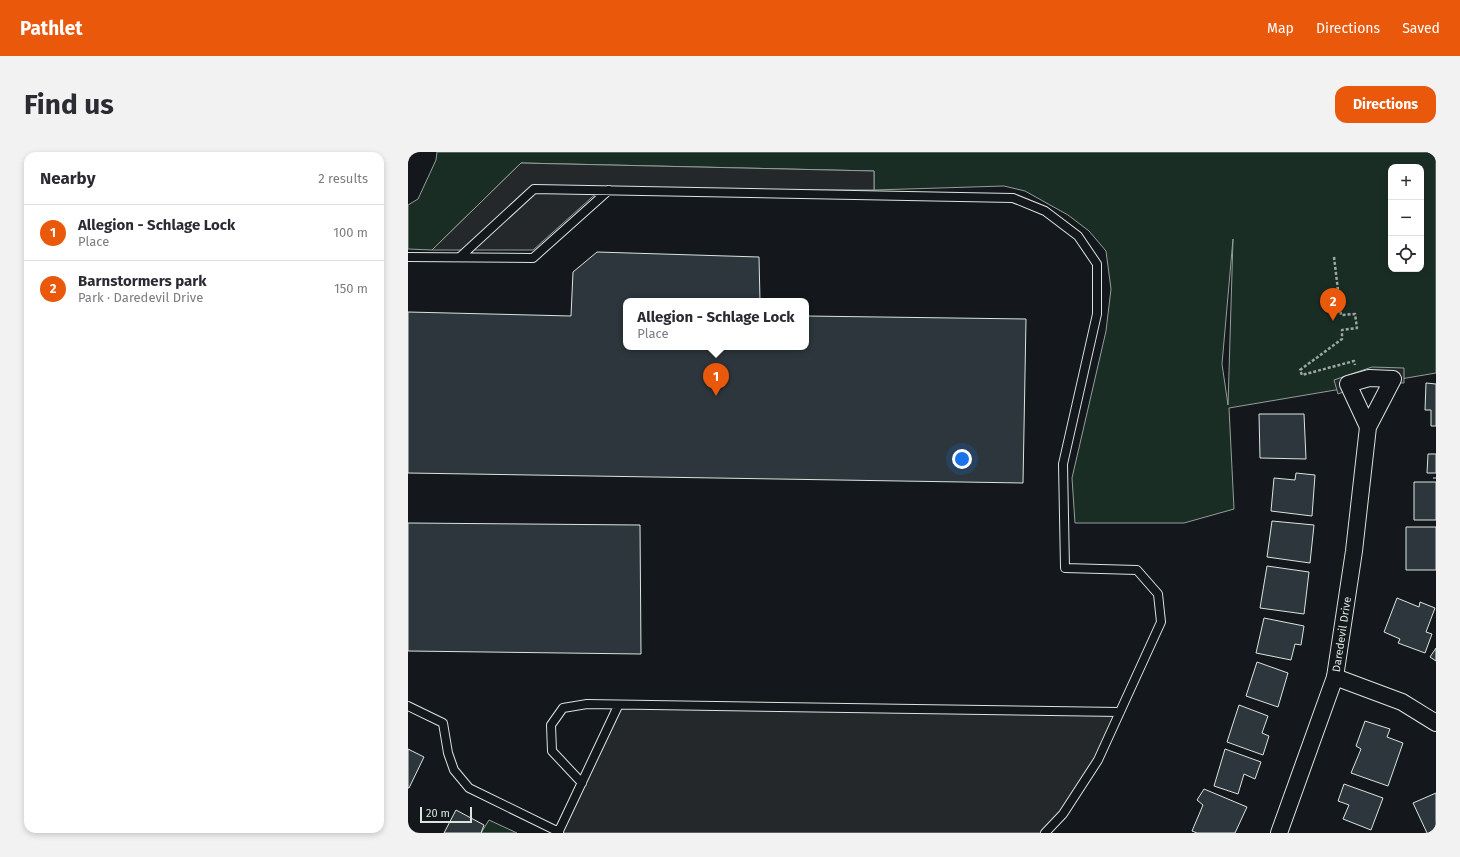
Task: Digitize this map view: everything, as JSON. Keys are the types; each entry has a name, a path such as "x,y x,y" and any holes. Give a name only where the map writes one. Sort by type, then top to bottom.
{"street":[{"name":"Daredevil Drive","path":"1280,833 1335,677 1354,551 1368,427"},
{"path":"1335,677 1402,702 1436,723"}],"lane":[{"path":"460,257 534,189 1013,198 1045,211 1078,236 1097,264 1097,314 1063,464 1065,568 1137,570 1158,594 1161,622 1098,760 1063,814 1045,833"},
{"path":"408,257 532,258 609,190"},
{"path":"582,783 552,751 551,726 564,708 587,704 618,706 1120,712"},
{"path":"408,706 443,723 448,753 454,770 469,788 559,833 618,706"}],"path":[{"path":"1334,257 1342,315 1355,314 1357,328 1342,330 1342,339 1300,370 1302,375 1354,362 1355,368"}],"green space":[{"path":"437,152 1436,152 1436,373 1229,408 1234,509 1184,523 1075,523 1072,478 1106,331 1111,289 1106,251 1089,231 1068,215 1025,191 1004,186 874,190 874,171 521,163 432,250 408,249 408,205 418,199 436,160","holes":["1233,239 1228,405 1222,364"]},
{"path":"489,820 517,833 481,833"}],"shaded area":[{"path":"521,163 874,171 874,190 600,190 533,250 432,250"},
{"path":"1372,367 1404,368 1404,383 1369,382 1338,394 1334,380"},
{"path":"618,706 1120,712 1098,760 1044,833 558,833"}],"building":[{"path":"597,252 759,257 760,298 623,298 623,350 809,350 809,316 1026,319 1023,483 408,473 408,312 571,316 573,272"},
{"path":"1426,383 1436,384 1436,426 1431,426 1431,410 1425,410"},
{"path":"1259,414 1304,414 1306,459 1260,458"},
{"path":"1428,454 1436,454 1436,473 1427,473"},
{"path":"1296,473 1315,475 1312,516 1271,511 1274,478 1295,480"},
{"path":"1414,482 1436,482 1436,520 1414,520"},
{"path":"1272,521 1314,525 1310,563 1267,557"},
{"path":"408,523 640,525 641,654 408,651"},
{"path":"1406,527 1436,527 1436,570 1406,570"},
{"path":"1267,566 1309,572 1304,614 1260,608"},
{"path":"1397,598 1419,607 1420,602 1435,608 1426,632 1432,634 1425,653 1398,643 1400,639 1384,632"},
{"path":"1264,618 1304,626 1301,645 1295,644 1291,660 1256,653"},
{"path":"1436,648 1436,661 1430,657"},
{"path":"1257,662 1288,673 1278,707 1246,696"},
{"path":"1239,705 1268,716 1262,733 1269,736 1263,755 1227,742"},
{"path":"1365,721 1390,729 1387,737 1403,743 1388,786 1351,773 1361,749 1356,746"},
{"path":"408,749 424,757 409,788 408,788"},
{"path":"1225,749 1261,762 1255,779 1244,774 1238,794 1214,786"},
{"path":"1344,784 1383,798 1371,830 1343,819 1349,805 1338,801"},
{"path":"1204,789 1247,807 1235,833 1197,833 1192,831 1203,805 1197,800"},
{"path":"1436,793 1436,833 1427,833 1413,803"},
{"path":"456,810 484,825 481,833 444,833"}],"place":[{"name":"Barnstormers park","path":"1333,321"},
{"name":"Allegion - Schlage Lock","path":"716,396"}]}
